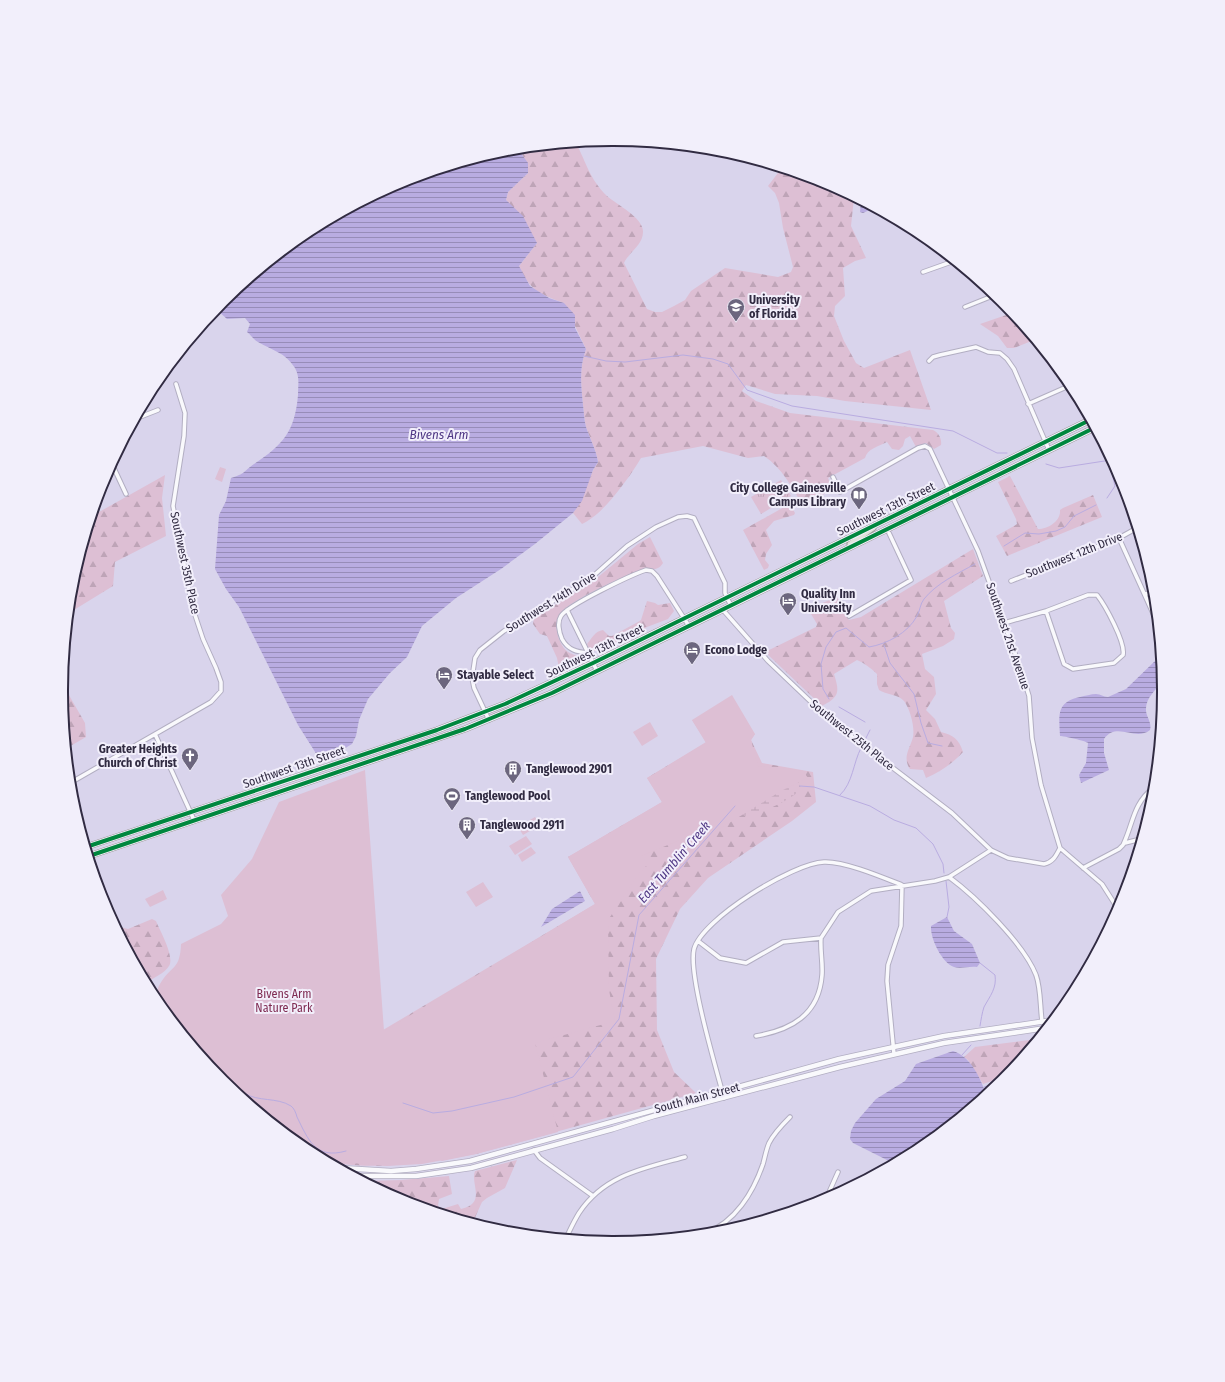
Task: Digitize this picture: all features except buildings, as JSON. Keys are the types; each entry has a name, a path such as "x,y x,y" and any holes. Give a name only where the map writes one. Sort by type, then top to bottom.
{"main road":[{"name":"Southwest 13th Street","path":"91,845 486,712 593,663 1086,422"},
{"name":"Southwest 13th Street","path":"94,854 379,759 489,720 597,671 848,548 888,531 953,497 1090,430"},
{"path":"883,521 888,531"},
{"path":"848,548 849,545 873,530 874,526"},
{"path":"804,560 808,568"},
{"path":"137,830 139,839"},
{"name":"South Main Street","path":"351,1168 403,1170 458,1163 839,1059 944,1036 1042,1021"},
{"name":"South Main Street","path":"366,1176 408,1176 460,1169 791,1079 894,1054 944,1043 1039,1029"},
{"path":"532,1144 534,1150"},
{"path":"458,1163 460,1169"},
{"path":"403,1170 408,1176"}],"street":[{"path":"923,272 949,263"},
{"path":"965,307 989,297"},
{"path":"929,361 933,357 976,347 988,352 1000,353 1008,359 1049,450"},
{"name":"Southwest 35th Place","path":"155,734 211,702 221,691 220,682 192,606 173,506 184,436 185,413 176,384"},
{"path":"1028,404 1065,388"},
{"path":"143,416 158,410"},
{"name":"Southwest 21st Avenue","path":"833,478 840,492 925,446 930,449 978,550 1029,696 1032,738 1038,771 1060,848"},
{"path":"115,470 126,494"},
{"name":"Southwest 14th Drive","path":"489,720 474,688 472,678 476,658 480,650 504,631 591,578 627,546 665,521 685,516 694,518 725,583 725,592 727,597"},
{"path":"849,616 911,580 888,531"},
{"name":"Southwest 12th Drive","path":"1010,581 1119,538 1132,531"},
{"path":"1119,538 1150,606"},
{"path":"588,653 574,650 564,642 559,627 561,616 567,610 642,571 649,570 657,576 690,626"},
{"path":"1004,623 1046,611 1088,595 1097,595 1103,603 1123,647 1123,655 1114,663 1073,669 1068,668 1064,664 1046,611"},
{"path":"727,597 731,606"},
{"path":"567,610 597,671"},
{"name":"Southwest 25th Place","path":"723,610 768,661 830,720 952,813 991,850 1008,858 1044,864 1049,863 1054,859 1060,848"},
{"path":"76,780 155,734 194,820"},
{"path":"376,750 379,759"},
{"path":"1083,868 1119,849 1125,843 1138,804 1148,793"},
{"path":"1125,843 1136,840"},
{"path":"1060,848 1102,884 1114,903"},
{"path":"756,1036 788,1027 800,1020 812,1008 819,992 822,974 821,938 838,912 871,891 936,880 949,876 991,850"},
{"path":"724,1098 700,1001 695,971 694,950 698,941 712,923 737,904 790,872 809,864 833,862 902,885"},
{"path":"949,876 977,900 1021,950 1036,976 1042,1021"},
{"path":"894,1054 887,981 888,965 901,926 902,885"},
{"path":"698,941 720,958 746,963 783,942 821,938"},
{"path":"721,1224 731,1217 745,1202 755,1185 769,1144 776,1131 790,1118"},
{"path":"534,1150 540,1158 593,1196"},
{"path":"568,1233 578,1214 593,1196 620,1176 685,1157"},
{"path":"830,1190 838,1172"}],"green space":[{"name":"University of Florida","path":"578,148 596,183 607,196 635,217 642,227 643,232 641,241 624,263 647,309 655,312 662,312 685,300 691,291 725,268 778,277 791,272 793,267 783,228 779,203 775,193 768,186 778,172 821,188 853,203 851,226 866,258 855,261 843,268 845,296 835,306 834,316 844,341 856,363 864,368 910,350 931,410 845,401 817,396 775,394 746,385 742,391 756,401 790,413 933,430 940,436 941,445 934,449 926,443 916,447 910,436 905,439 903,446 899,450 892,449 887,442 877,446 868,452 865,458 828,478 833,489 803,506 791,485 781,472 764,456 748,458 703,446 641,458 623,485 607,504 598,513 582,524 573,513 598,462 586,427 584,416 581,377 582,363 586,349 564,303 542,294 531,286 519,266 537,243 506,200 508,192 528,173 522,154"},
{"path":"1006,315 1030,342 1014,348 1007,348 998,336 980,324"},
{"path":"220,467 226,469 222,482 215,479"},
{"path":"165,475 162,498 166,536 115,562 113,586 74,610 78,585 98,512"},
{"path":"1010,476 1038,529 1046,528 1053,524 1060,514 1060,510 1063,508 1093,495 1102,517 1007,556 996,536 1017,524 998,482"},
{"path":"781,480 791,496 761,514 751,497"},
{"path":"786,506 791,506 795,513 794,515 774,521 766,530 772,545 766,554 765,560 769,565 768,568 764,570 743,530"},
{"path":"650,537 663,563 661,566 656,569 645,569 623,577 576,601 561,613 557,626 559,639 563,647 568,652 581,657 566,667 559,668 557,658 547,636 540,634 533,624 534,618 592,582 638,544"},
{"path":"973,549 983,576 944,601 951,628 955,633 954,639 943,646 922,654 925,669 934,677 936,694 926,710 935,719 941,732 955,738 960,744 963,752 946,767 926,778 923,770 910,769 908,765 907,753 913,737 913,728 912,718 906,704 899,697 879,690 877,684 877,674 870,668 857,660 834,674 837,694 832,700 822,706 765,652 816,627 817,624 808,609 837,597 849,620 861,617"},
{"path":"647,601 658,605 670,603 674,611 668,619 647,627 635,635 619,639 618,642 604,646 591,653 587,644 596,633 603,630 609,636 612,636 638,622 641,620"},
{"path":"68,694 85,723 86,737 71,746"},
{"name":"Bivens Arm Nature Park","path":"732,695 755,734 751,740 758,766 803,771 808,778 781,791 690,847 685,838 641,856 648,864 638,875 608,920 609,990 615,1021 535,1043 558,1132 476,1154 422,1164 387,1166 338,1162 281,1123 227,1076 203,1050 158,990 164,978 177,964 181,944 221,924 228,916 221,895 252,859 279,802 365,770 384,1031 595,904 568,857 662,802 647,778 706,743 692,720"},
{"path":"692,720 755,734 751,740 762,763 813,772 816,802 792,821 708,878 680,909 656,959 657,1030 674,1072 696,1093 476,1154 442,1161 401,1143 396,1165 361,1166 342,1164 285,1126 383,1030 595,904 568,857 662,802 647,778 706,742"},
{"path":"650,722 658,736 642,746 633,732"},
{"path":"800,780 799,791 781,803 766,810 745,816 739,810"},
{"path":"535,817 540,825 523,835 518,827"},
{"path":"526,836 532,844 515,855 509,846"},
{"path":"531,847 536,853 522,862 518,855"},
{"path":"483,882 493,897 476,907 466,892"},
{"path":"163,890 167,899 150,907 145,899"},
{"path":"152,919 156,921 169,950 170,962 165,971 151,980 122,927 128,929"},
{"path":"1030,1040 998,1076 992,1081 983,1084 968,1060 964,1057 975,1047"},
{"path":"517,1160 505,1188 482,1202 475,1218 443,1209 458,1204 461,1209 469,1206 473,1202 476,1198 475,1171"},
{"path":"449,1176 452,1194 439,1199 438,1206 441,1208 404,1194 376,1181"}],"water":[{"name":"Bivens Arm","path":"522,154 528,163 528,173 508,192 506,200 523,216 537,243 519,266 530,286 549,298 564,303 575,315 575,328 586,349 582,363 581,377 585,422 598,462 593,470 582,501 573,513 535,544 501,569 456,598 422,626 407,657 390,673 368,699 359,720 356,736 352,744 335,754 317,755 298,725 239,607 226,589 215,569 219,515 226,501 231,478 242,474 273,450 286,436 294,418 298,395 298,375 295,368 287,358 263,345 247,332 250,324 245,318 227,319 220,313 253,282 310,238 340,219 404,188 437,175 472,165"},
{"path":"860,207 868,211 863,213 860,212"},
{"path":"1155,661 1156,662 1157,688 1149,698 1146,706 1150,730 1138,734 1120,731 1109,734 1104,739 1104,753 1109,770 1081,783 1079,775 1086,763 1088,743 1060,736 1059,722 1061,710 1067,702 1072,699 1096,694 1108,697 1126,689"},
{"path":"580,891 585,901 541,927 552,909"},
{"path":"947,917 954,931 972,944 980,963 977,967 954,967 945,961 938,950 932,937 931,926"},
{"path":"953,1051 965,1058 970,1063 978,1075 984,1089 944,1123 889,1161 853,1143 850,1139 851,1131 855,1123 876,1099 905,1081 916,1064"}],"waterway":[{"path":"584,356 606,361 625,362 683,355 713,359 728,364 747,390 792,406 953,431 997,453 1007,453"},
{"path":"1046,464 1059,468 1106,461"},
{"path":"1107,498 1115,486 1112,475"},
{"path":"1004,546 1025,533 1039,534 1056,531 1065,527 1074,516 1096,505"},
{"path":"829,699 823,689 821,664 826,647 836,632 846,628 869,647 876,646 890,640 903,632 913,622 923,601 929,593 948,579 975,564"},
{"path":"884,645 890,663 914,694 921,723 928,743 942,746"},
{"path":"839,707 865,722"},
{"path":"864,742 870,730"},
{"path":"840,795 848,785 861,748"},
{"path":"800,786 814,787 870,806 894,820 916,828 933,844 943,864 944,873"},
{"name":"East Tumblin' Creek","path":"403,1103 433,1113 452,1111 514,1097 573,1077 619,1019 639,915 735,806"},
{"path":"946,881 949,907 947,917"},
{"path":"980,963 995,975 995,984 984,1007 980,1026"},
{"path":"962,1055 971,1045"},
{"name":"East Tumblin' Creek","path":"248,1095 286,1103 295,1111 305,1133 314,1146 327,1153 346,1151"}],"cycle path":[{"path":"91,845 437,730 505,704 593,663 1086,422"},
{"path":"94,854 465,729 552,693 1090,430"}],"place":[{"name":"University of Florida","path":"736,322"},
{"name":"City College Gainesville Campus Library","path":"859,510"},
{"name":"Quality Inn University","path":"788,616"},
{"name":"Econo Lodge","path":"692,665"},
{"name":"Stayable Select","path":"444,690"},
{"name":"Greater Heights Church of Christ","path":"190,771"},
{"name":"Tanglewood 2901","path":"513,784"},
{"name":"Tanglewood Pool","path":"452,811"},
{"name":"Tanglewood 2911","path":"467,840"}]}
